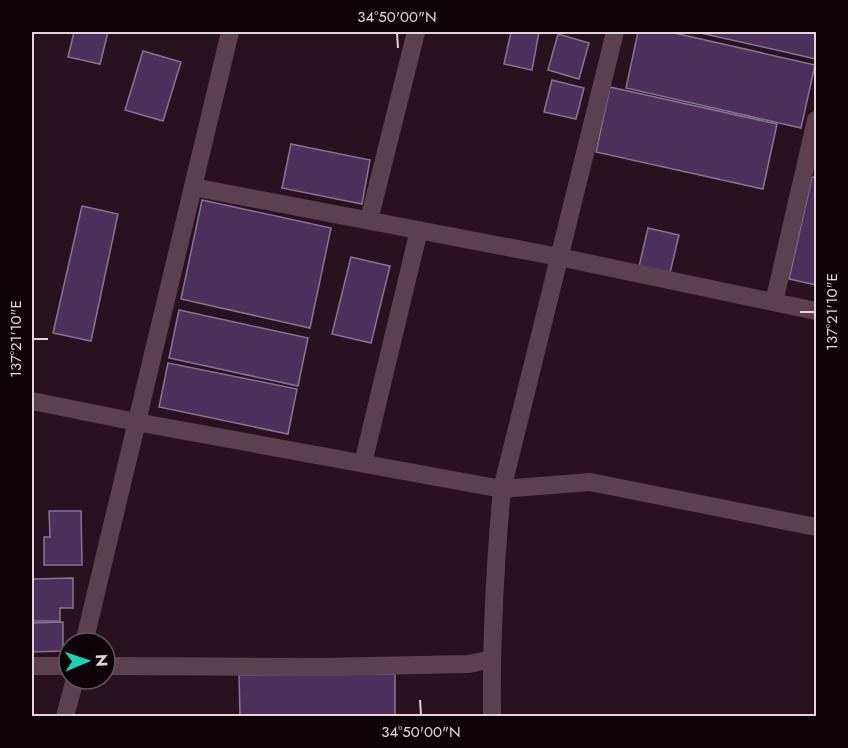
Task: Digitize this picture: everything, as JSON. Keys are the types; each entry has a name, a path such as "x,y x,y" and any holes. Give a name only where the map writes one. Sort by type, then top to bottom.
{"street":[{"path":"87,631 230,32"},
{"path":"369,220 416,32"},
{"path":"492,717 495,566 502,489 615,32"},
{"path":"774,302 816,120"},
{"path":"193,187 559,257 816,310"},
{"path":"363,463 418,230"},
{"path":"32,401 502,489 590,482 816,527"},
{"path":"117,666 469,664 492,659"},
{"path":"32,666 57,666"},
{"path":"65,717 72,691"}],"building":[{"path":"74,32 108,32 100,64 68,57"},
{"path":"511,32 539,32 532,70 504,64"},
{"path":"638,32 670,32 815,65 801,128 626,88"},
{"path":"696,32 816,32 816,59"},
{"path":"558,34 589,43 579,79 548,70"},
{"path":"143,51 181,62 163,121 125,110"},
{"path":"552,80 584,88 576,119 544,112"},
{"path":"610,87 777,124 763,189 596,152"},
{"path":"291,144 370,160 362,204 282,188"},
{"path":"812,177 816,178 816,285 789,279"},
{"path":"202,200 331,228 310,328 181,299"},
{"path":"82,206 118,214 91,341 53,333"},
{"path":"648,228 679,235 669,277 638,271"},
{"path":"351,257 390,266 371,343 332,334"},
{"path":"179,310 308,338 298,386 169,358"},
{"path":"168,363 297,389 288,434 159,407"},
{"path":"49,511 81,511 82,565 44,565 44,537 50,537"},
{"path":"73,578 73,608 60,608 60,621 32,621 32,579"},
{"path":"63,622 63,631 57,631 57,651 32,652 32,623"},
{"path":"395,674 395,716 240,716 239,675"}]}
